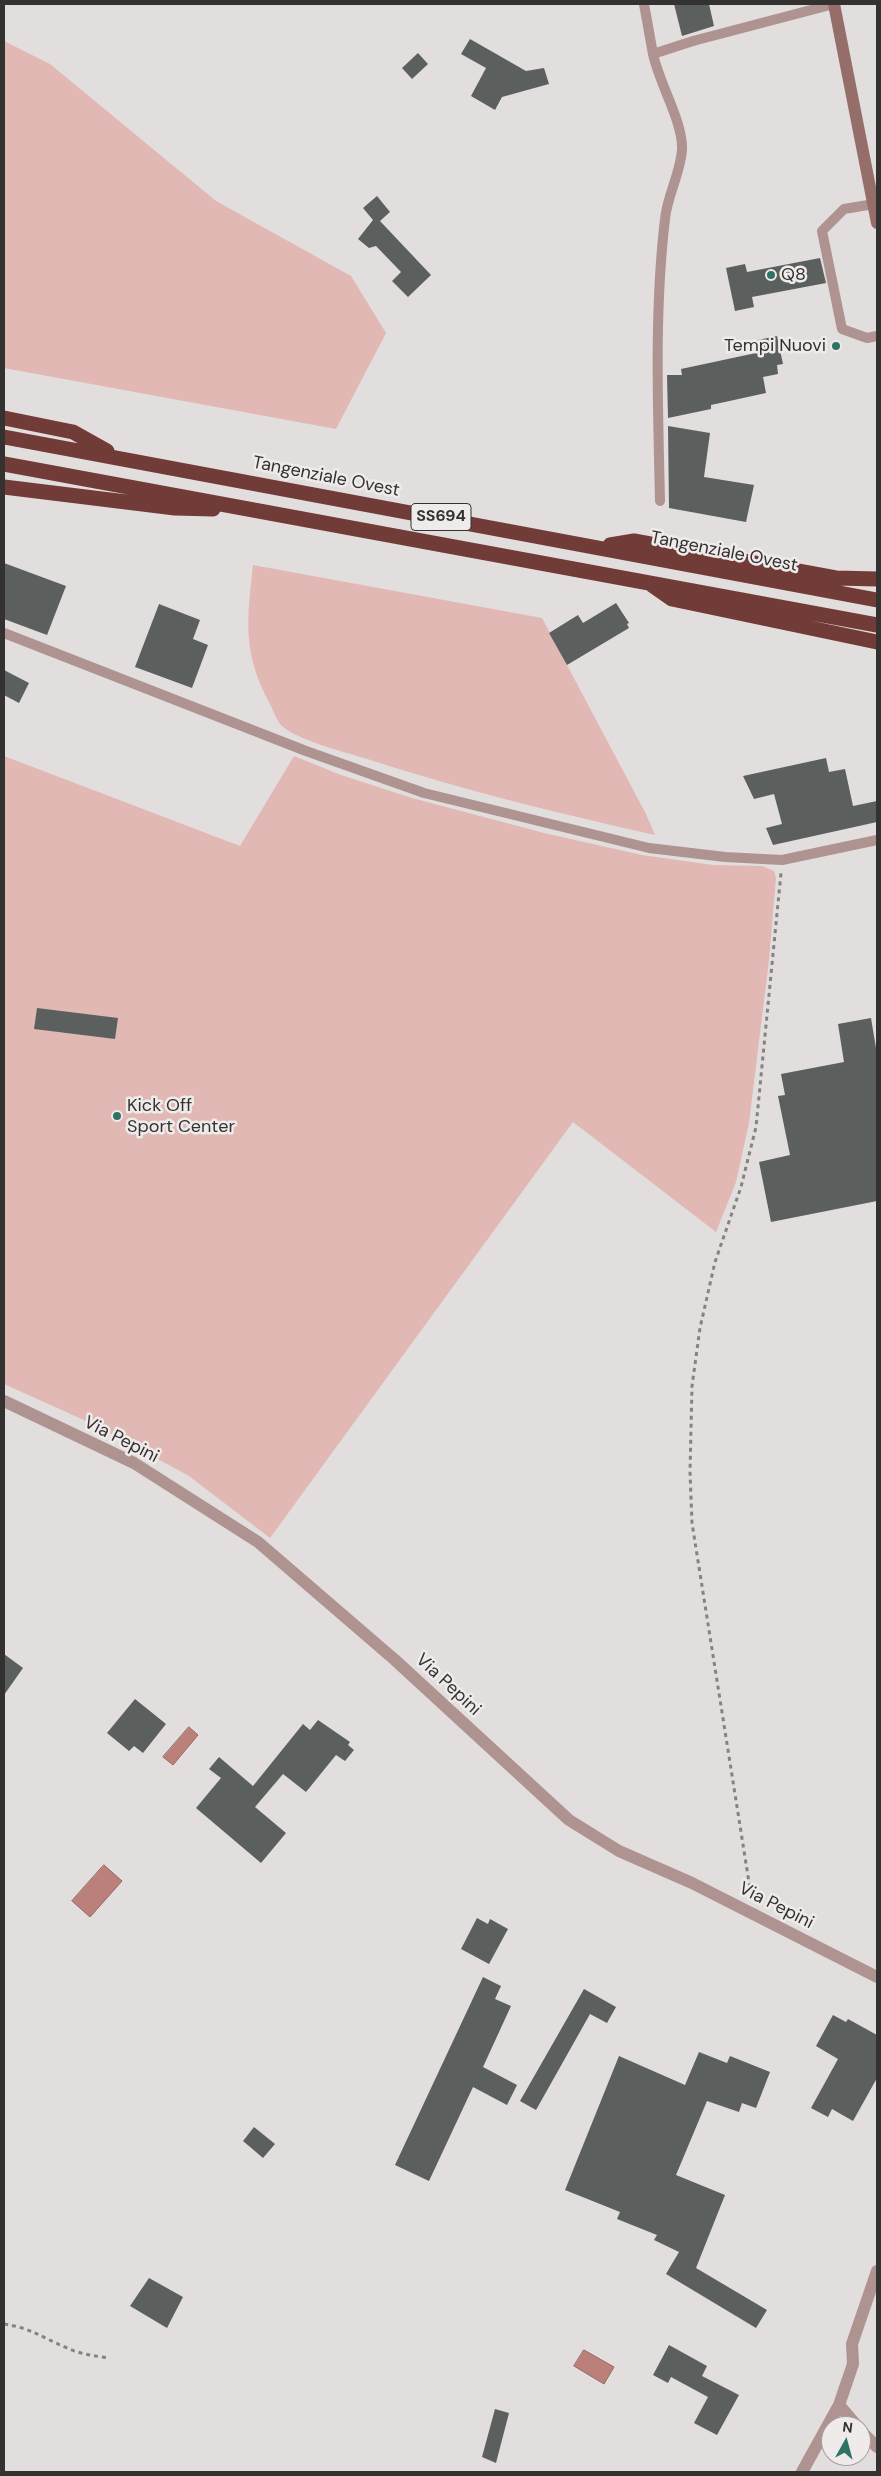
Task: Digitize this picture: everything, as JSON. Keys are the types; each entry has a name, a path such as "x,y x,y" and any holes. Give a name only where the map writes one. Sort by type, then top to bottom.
{"highway":[{"path":"4,418 73,432 117,457"},
{"name":"Tangenziale Ovest","path":"4,437 877,600"},
{"name":"SS694","path":"4,464 877,625"},
{"path":"4,487 175,508 254,509"},
{"path":"600,547 634,541 836,578 861,580 877,578"},
{"path":"649,582 672,599 877,642"}],"street":[{"path":"834,4 877,223"},
{"name":"Via Pepini","path":"4,1401 134,1463 258,1542 395,1660 569,1820 619,1851 692,1883 877,1977"},
{"path":"802,2472 839,2405 853,2364 852,2344 877,2271"},
{"path":"839,2405 848,2416"}],"lane":[{"path":"644,4 656,71 679,129 682,149 665,217 657,355 660,501"},
{"path":"653,54 693,41 834,4"},
{"path":"874,204 844,210 822,231 842,329 867,338 877,336"},
{"path":"4,634 306,751 424,793 649,848 725,857 782,860 877,840"}],"path":[{"path":"754,1915 692,1523 690,1472 692,1386 700,1328 715,1262 741,1187 756,1127 782,860"},
{"path":"4,2324 26,2328 66,2348 89,2356 110,2358"}],"shaded area":[{"path":"4,41 50,64 216,201 351,276 386,333 336,429 4,368"},
{"path":"253,565 542,618 646,814 655,835 545,809 436,780 322,745 300,737 283,727 277,719 261,686 251,652 248,619"},
{"path":"4,756 240,846 294,756 341,775 412,798 544,833 642,855 713,865 762,866 774,871 776,878 769,960 749,1123 736,1182 716,1232 573,1122 270,1538 189,1476 95,1425 4,1384"},
{"path":"189,1727 198,1735 173,1765 163,1757"},
{"path":"104,1865 122,1881 90,1917 72,1901"},
{"path":"584,2350 614,2367 604,2384 574,2366"}],"building":[{"path":"674,4 709,4 714,26 682,36"},
{"path":"470,39 526,71 544,68 549,84 502,97 495,110 471,96 486,68 461,54"},
{"path":"418,53 428,64 412,79 402,68"},
{"path":"377,196 390,212 380,221 431,275 408,297 392,281 401,272 376,246 369,248 358,239 373,220 363,208"},
{"path":"820,258 826,283 752,297 754,307 735,311 726,268 745,264 747,272"},
{"path":"777,336 783,364 777,365 778,374 763,377 766,393 711,405 711,409 668,418 667,375 682,375 681,369 756,353 753,341"},
{"path":"668,426 710,433 704,477 754,485 746,522 669,508"},
{"path":"4,563 66,586 47,635 4,619"},
{"path":"616,603 629,623 627,624 629,628 567,665 549,633 578,615 583,623"},
{"path":"159,604 200,620 193,639 208,645 192,688 135,667"},
{"path":"4,670 29,683 19,703 4,695"},
{"path":"826,758 829,772 845,769 853,806 877,801 877,822 773,845 766,828 782,824 774,794 754,799 743,776"},
{"path":"37,1008 118,1018 115,1039 34,1029"},
{"path":"871,1018 877,1054 877,1201 771,1222 759,1162 790,1155 778,1096 785,1095 781,1074 844,1062 838,1024"},
{"path":"4,1654 23,1668 4,1695"},
{"path":"135,1699 166,1724 143,1753 134,1746 129,1751 107,1733"},
{"path":"318,1720 350,1742 348,1745 354,1750 345,1761 336,1755 306,1792 283,1774 255,1807 286,1833 261,1863 196,1808 221,1778 209,1769 219,1757 253,1786 303,1724 310,1730"},
{"path":"477,1918 488,1924 490,1919 508,1929 489,1964 461,1949"},
{"path":"483,1977 501,1986 495,1999 511,2006 483,2067 517,2085 507,2105 473,2087 429,2181 395,2165"},
{"path":"584,1989 616,2007 607,2023 590,2014 536,2110 520,2101"},
{"path":"833,2015 846,2022 848,2019 877,2035 877,2078 853,2121 832,2109 828,2117 811,2108 838,2059 816,2046"},
{"path":"699,2052 727,2063 730,2056 770,2072 756,2108 742,2103 739,2112 707,2101 676,2175 725,2195 696,2268 767,2310 756,2328 666,2274 679,2252 654,2240 657,2235 617,2219 620,2212 565,2190 619,2056 685,2085"},
{"path":"254,2127 275,2144 263,2158 243,2141"},
{"path":"149,2278 183,2297 167,2328 130,2306"},
{"path":"669,2345 707,2366 702,2376 739,2395 717,2435 694,2423 708,2397 671,2377 668,2383 653,2375"},
{"path":"495,2409 509,2413 496,2463 482,2457"}],"place":[{"name":"Q8","path":"771,275"},
{"name":"Tempi Nuovi","path":"836,346"},
{"name":"Kick Off Sport Center","path":"117,1116"}]}
